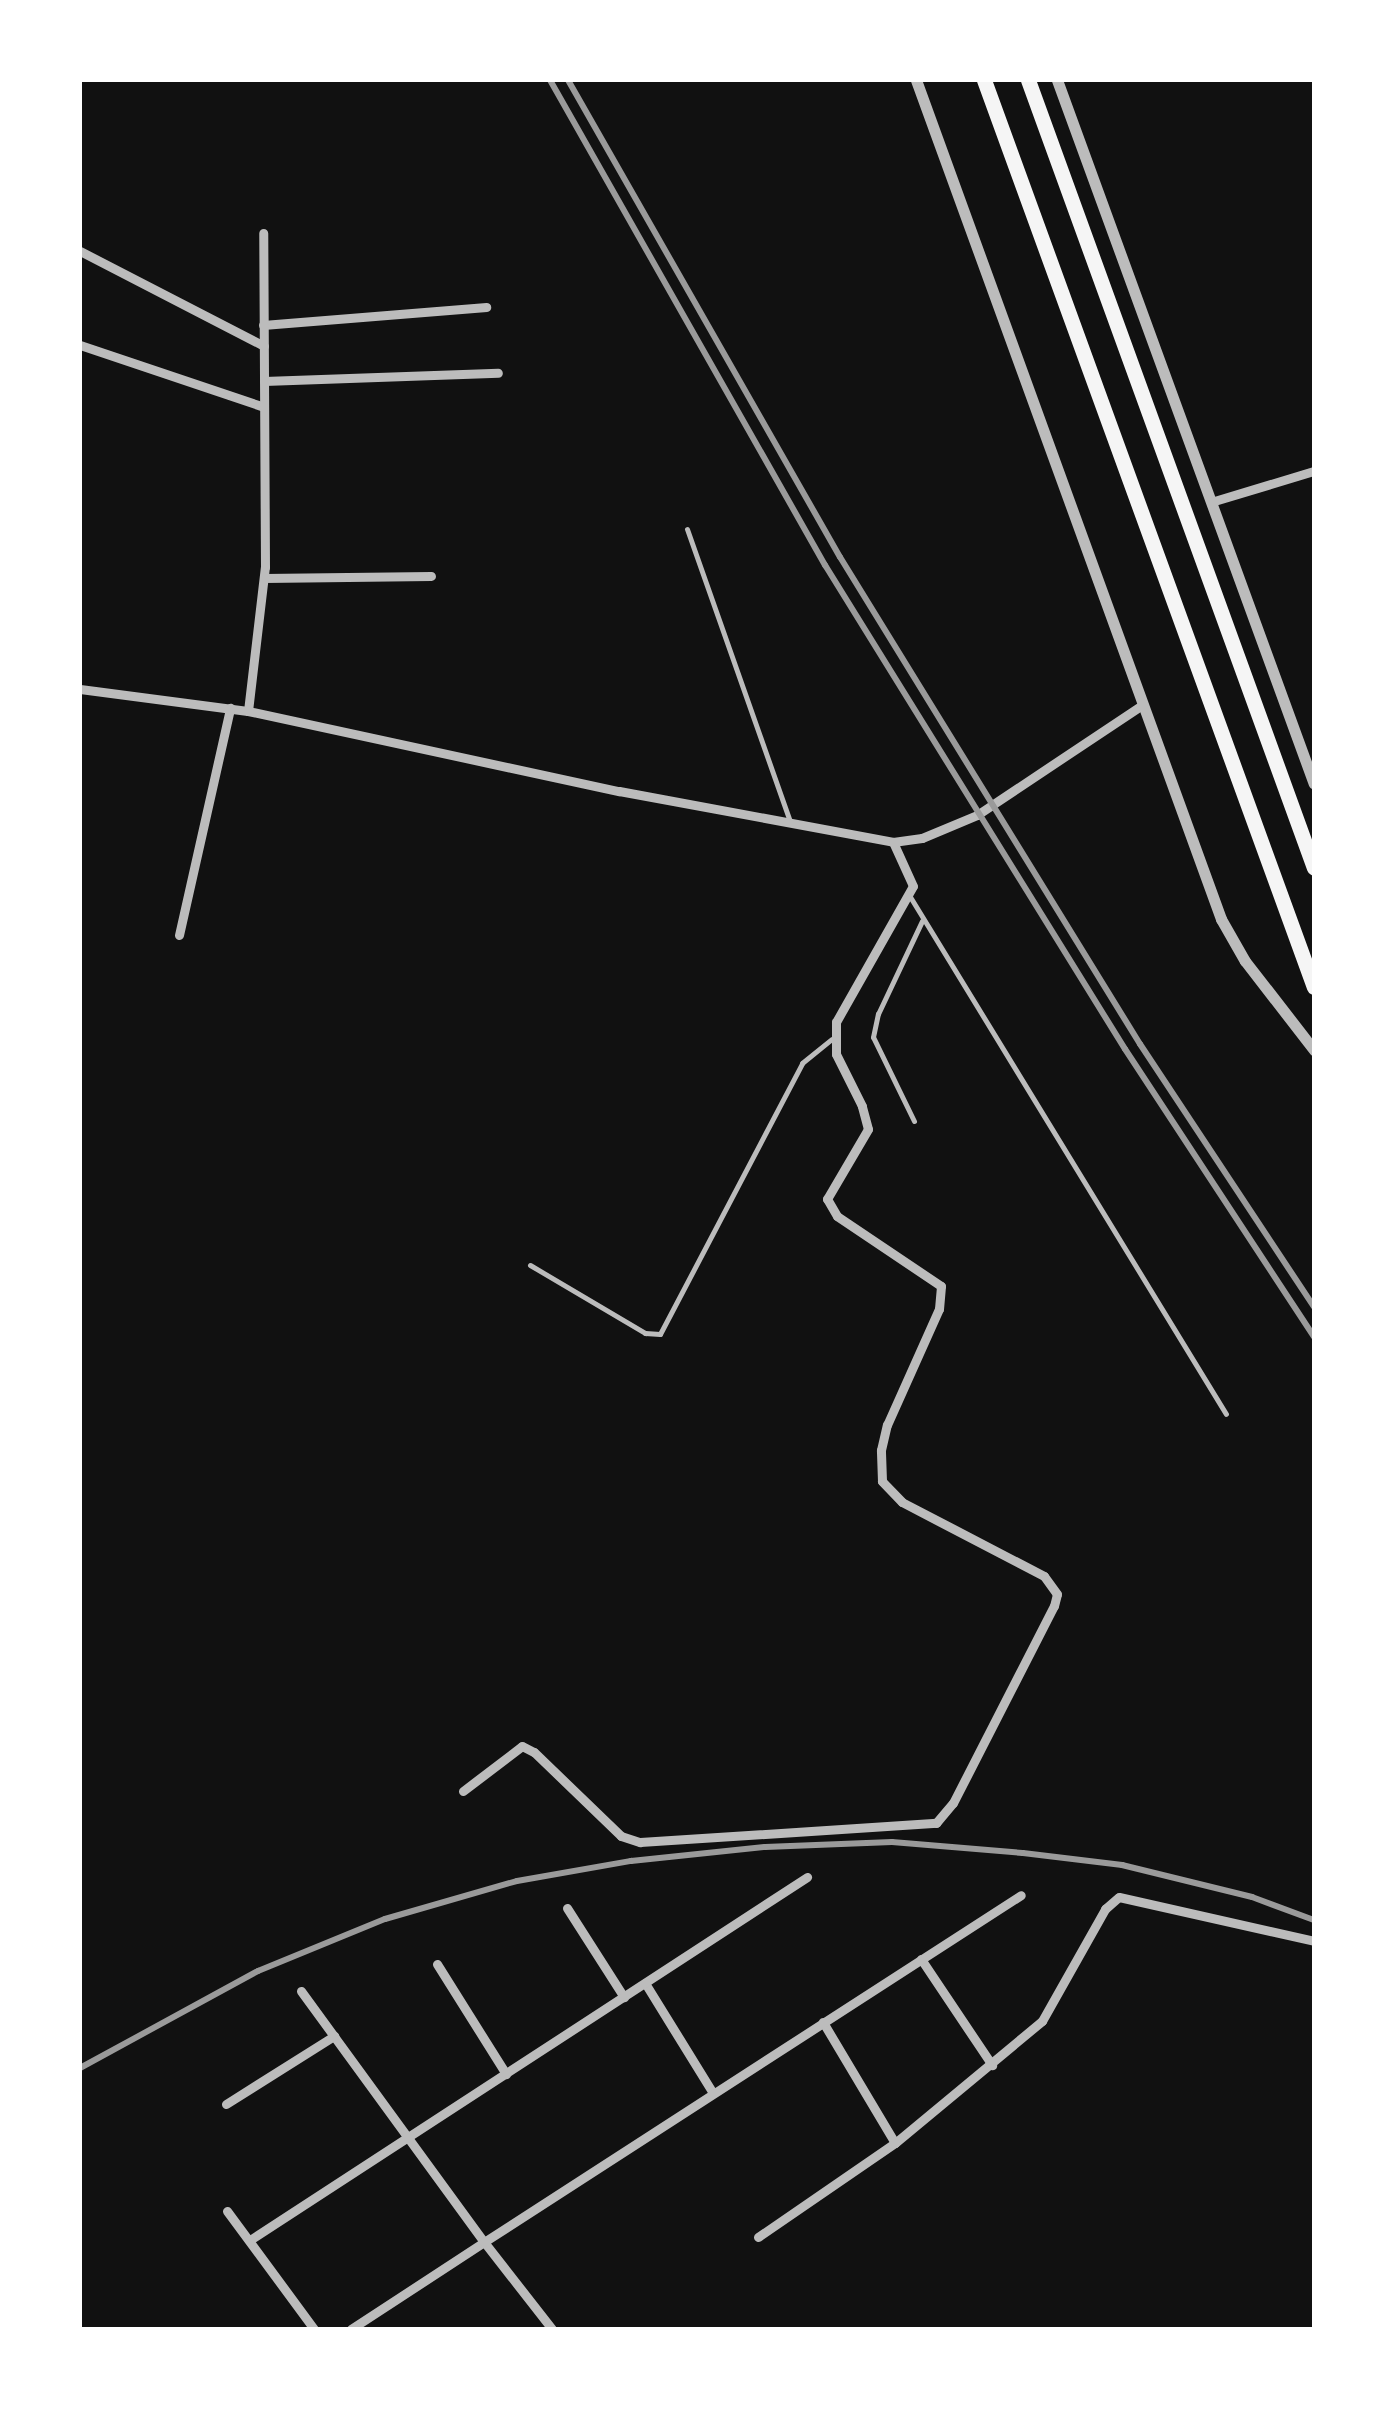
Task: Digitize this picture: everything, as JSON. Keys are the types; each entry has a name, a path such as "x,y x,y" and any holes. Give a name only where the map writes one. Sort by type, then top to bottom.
{"highway":[{"path":"984,80 1314,986"},
{"path":"1028,80 1314,868"}],"street":[{"path":"916,80 1221,919 1245,960 1314,1050"},
{"path":"1057,80 1314,784"},
{"path":"248,711 264,578 263,233"},
{"path":"80,251 264,346"},
{"path":"264,324 486,308"},
{"path":"80,345 264,407"},
{"path":"264,380 498,373"},
{"path":"1211,502 1314,471"},
{"path":"264,578 430,576"},
{"path":"80,689 248,711 893,842 922,838 977,814 1142,704"},
{"path":"179,934 230,708"},
{"path":"462,1791 522,1746 534,1752 621,1836 640,1842 936,1823 953,1804 1054,1606 1057,1594 1044,1576 902,1502 882,1481 881,1450 887,1425 943,1297 936,1278 828,1208 830,1189 868,1128 832,1039 843,1003 909,895 911,875 893,842"},
{"path":"250,2240 807,1877"},
{"path":"351,2329 1021,1896"},
{"path":"758,2238 895,2142 1042,2021 1105,1910 1119,1897 1314,1941"},
{"path":"568,1908 624,1997"},
{"path":"921,1960 992,2064"},
{"path":"437,1964 506,2074"},
{"path":"645,1983 713,2093"},
{"path":"301,1991 552,2329"},
{"path":"823,2022 895,2142"},
{"path":"226,2104 334,2036"},
{"path":"228,2210 314,2329"}],"lane":[{"path":"687,529 792,824"},
{"path":"909,895 1226,1414"},
{"path":"914,1120 873,1037 878,1014 922,921"},
{"path":"530,1265 645,1333 660,1334 802,1063 832,1039"}],"railway":[{"path":"550,80 825,565 1125,1049 1314,1337"},
{"path":"568,80 840,557 1140,1044 1314,1307"},
{"path":"80,2068 258,1971 385,1919 517,1881 631,1861 765,1847 892,1842 1023,1853 1122,1865 1252,1897 1314,1920"}]}
